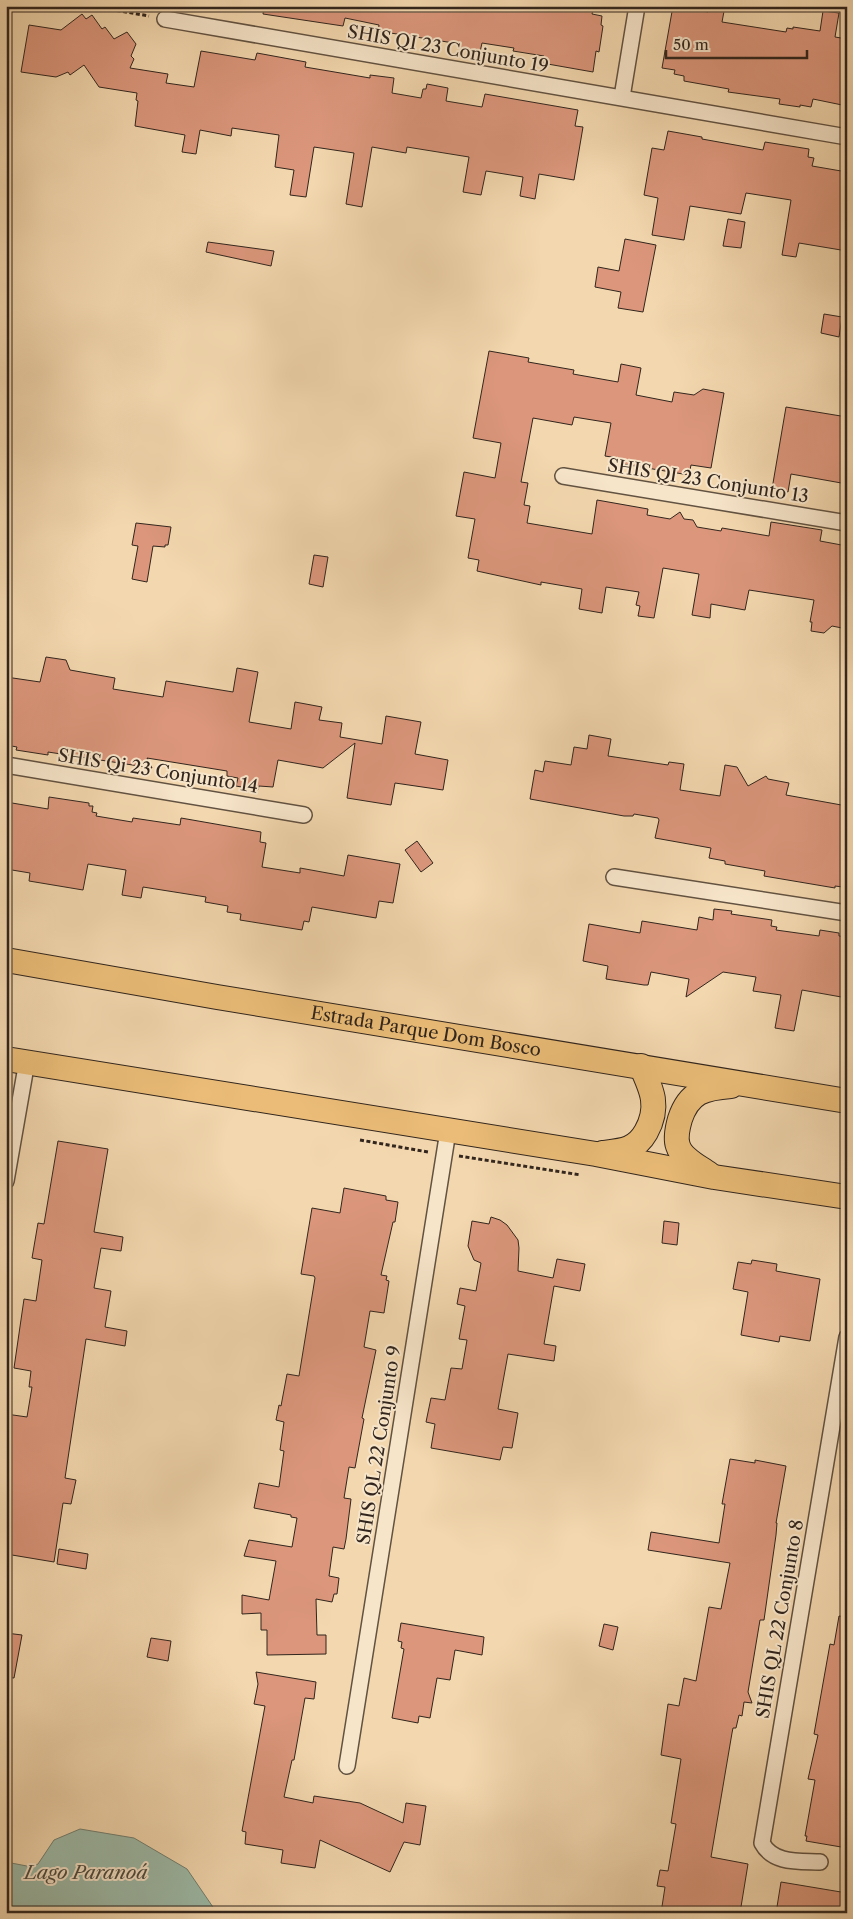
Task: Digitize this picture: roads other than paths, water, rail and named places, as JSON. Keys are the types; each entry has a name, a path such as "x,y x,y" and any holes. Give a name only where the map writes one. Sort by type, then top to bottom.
{"main road":[{"name":"Estrada Parque Dom Bosco","path":"6,960 217,997 847,1101"},
{"path":"17,1060 596,1154 714,1177 847,1197"},
{"path":"596,1154 630,1148 642,1139 652,1121 654,1104 652,1089 641,1066"},
{"path":"714,1177 685,1157 677,1145 678,1125 684,1108 693,1096 706,1089 750,1084"}],"street":[{"path":"622,98 637,6"},
{"name":"SHIS QI 23 Conjunto 19","path":"165,19 847,137"},
{"name":"SHIS QI 23 Conjunto 13","path":"563,476 847,523"},
{"name":"SHIS Qi 23 Conjunto 14","path":"6,765 304,814"},
{"path":"614,877 847,913"},
{"path":"6,1180 17,1060"},
{"name":"SHIS QL 22 Conjunto 9","path":"347,1766 448,1131"},
{"name":"SHIS QL 22 Conjunto 8","path":"820,1862 785,1860 766,1851 762,1843 847,1338"}],"water":[{"name":"Lago Paranoá","path":"80,1829 134,1838 187,1869 217,1913 6,1913 6,1862 32,1867 38,1864 54,1840"}]}
